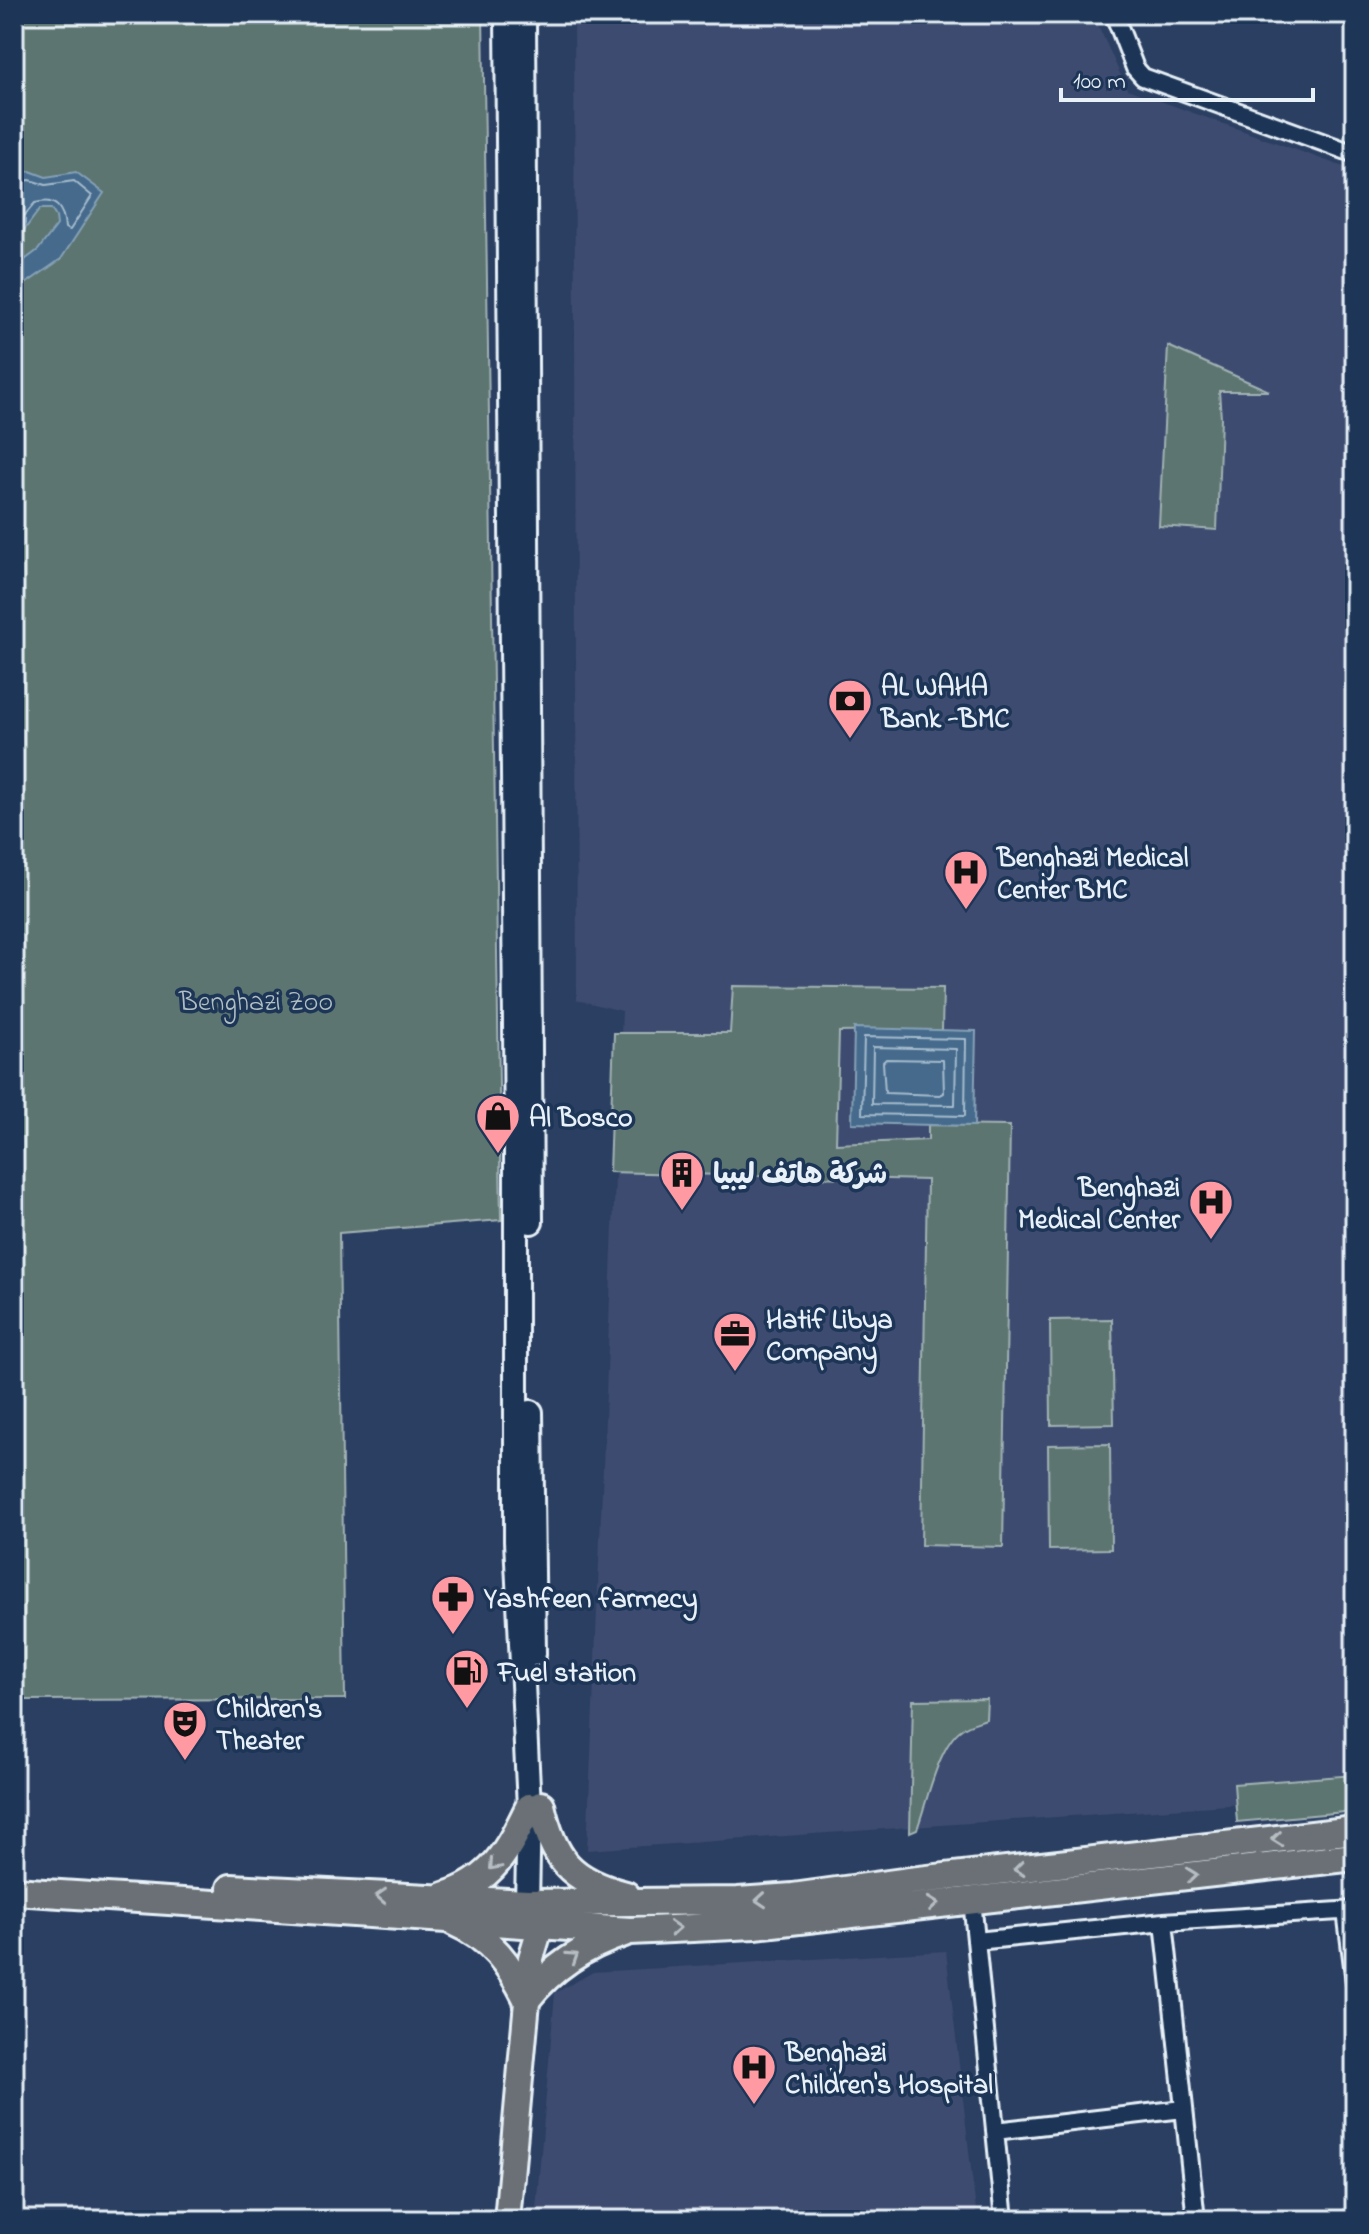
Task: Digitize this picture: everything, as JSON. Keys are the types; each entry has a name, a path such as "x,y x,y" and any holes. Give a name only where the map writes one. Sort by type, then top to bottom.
{"highway":[{"path":"535,1806 548,1839 571,1869 603,1889 660,1903"},
{"path":"442,1909 461,1890 483,1877 501,1858 535,1806"},
{"path":"14,1891 535,1913 793,1897 1355,1830"},
{"path":"535,1913 630,1931 755,1925 1355,1857"},
{"path":"14,1873 442,1909 495,1949 508,1964 527,1999 540,1983 573,1957 630,1931"}],"main road":[{"path":"507,14 516,1541 535,1806"},
{"path":"507,2220 535,1913 524,14"}],"street":[{"path":"1114,14 1135,68 1143,77 1355,154"},
{"path":"972,1900 1004,2220"},
{"path":"976,1941 1164,1922 1351,1910 1355,1982"},
{"path":"1164,1922 1196,2220"},
{"path":"995,2131 1183,2109"}],"shaded area":[{"name":"Benghazi Medical Center BMC","path":"574,14 1093,14 1127,89 1355,171 1355,1796 587,1850 622,1011 577,1000"},
{"name":"Benghazi Children's Hospital","path":"946,1951 977,2220 535,2220 555,1993 593,1972"}],"green space":[{"name":"Benghazi Zoo","path":"14,14 483,14 501,1220 339,1233 345,1699 14,1700"},
{"path":"1168,346 1269,391 1219,391 1217,530 1159,526"},
{"path":"733,986 943,988 942,1030 839,1032 836,1144 928,1140 928,1125 1010,1126 1003,1547 921,1545 927,1180 609,1172 614,1033 730,1033"},
{"path":"1112,1319 1114,1424 1051,1425 1050,1320"},
{"path":"1110,1444 1111,1549 1049,1550 1048,1445"},
{"path":"987,1699 986,1719 962,1729 946,1748 917,1829 910,1832 913,1700"},
{"path":"1355,1775 1355,1811 1237,1822 1234,1784"}],"water":[{"path":"30,171 46,177 76,172 104,193 61,259 14,292 14,268 38,250 57,225 51,209 40,209 22,233 14,237 14,176"},
{"path":"854,1028 976,1031 974,1126 852,1123"}],"place":[{"name":"AL WAHA Bank -BMC","path":"850,740"},
{"name":"Benghazi Medical Center BMC","path":"966,911"},
{"name":"Al Bosco","path":"498,1155"},
{"name":"شركة هاتف ليبيا","path":"682,1212"},
{"name":"Benghazi Medical Center","path":"1211,1241"},
{"name":"Hatif Libya Company","path":"735,1373"},
{"name":"Yashfeen farmecy","path":"453,1636"},
{"name":"Fuel station","path":"467,1710"},
{"name":"Children's Theater","path":"185,1762"},
{"name":"Benghazi Children's Hospital","path":"754,2106"}]}
